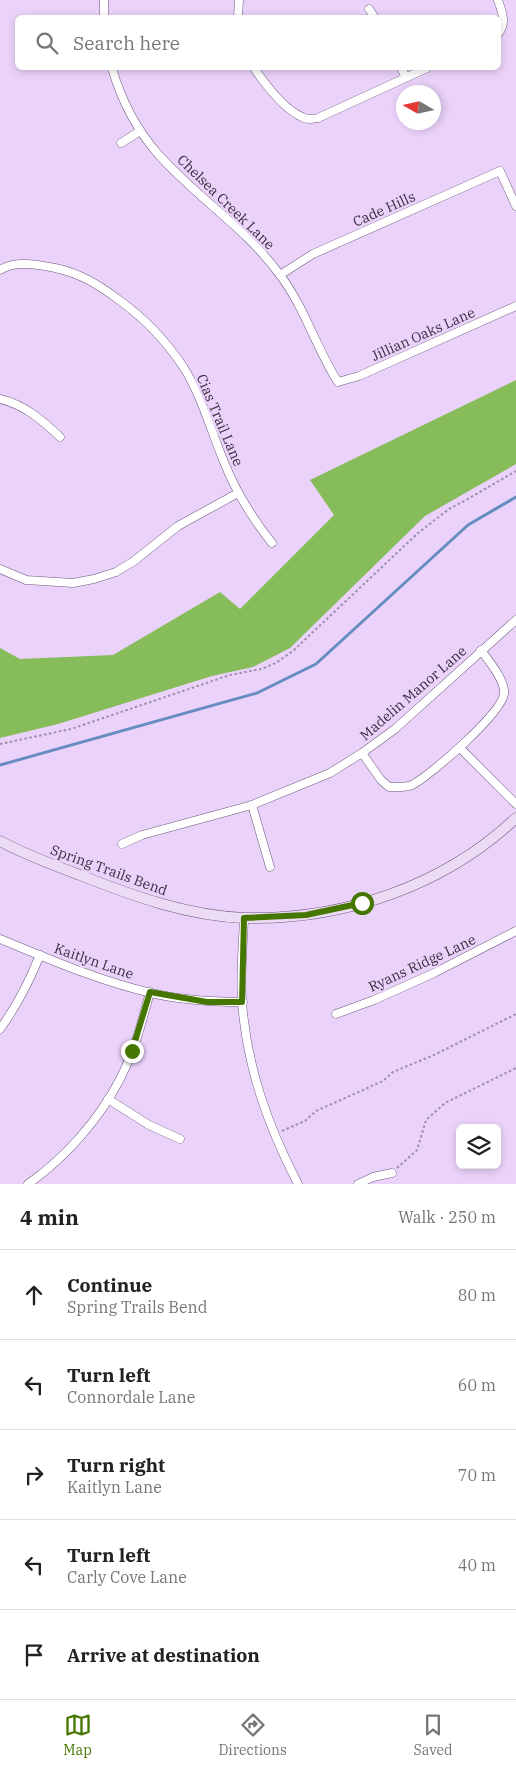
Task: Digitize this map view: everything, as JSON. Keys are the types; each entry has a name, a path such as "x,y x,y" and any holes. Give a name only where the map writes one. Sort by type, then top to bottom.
{"street":[{"path":"104,0 104,15"},
{"path":"238,15 239,0"},
{"path":"498,0 504,17 501,31"},
{"path":"369,8 373,15"},
{"name":"Chelsea Creek Lane","path":"113,70 125,105 140,131 159,155 254,242 280,275 302,309 326,364 338,382"},
{"path":"256,70 281,101 300,117 307,119 318,118 422,70"},
{"path":"402,70 406,77"},
{"path":"121,143 140,131"},
{"name":"Cade Hills","path":"280,275 312,254 500,171 516,206"},
{"name":"Cias Trail Lane","path":"0,270 6,266 26,264 80,275 95,283 134,311 166,343 184,369 201,402 238,493 254,520 272,544"},
{"name":"Jillian Oaks Lane","path":"338,382 359,376 516,306"},
{"path":"0,398 15,403 41,419 60,437"},
{"path":"0,569 26,580 73,583 116,572 134,561 178,526 238,493"},
{"name":"Madelin Manor Lane","path":"122,844 142,834 252,805 330,773 362,753 395,728 516,620"},
{"path":"362,753 389,787 400,788 411,785 460,748 480,728 499,704 504,693 502,681 481,650"},
{"path":"460,748 516,804"},
{"path":"252,805 270,867"},
{"name":"Spring Trails Bend","path":"0,841 117,890 157,903 200,912 244,918 306,915 389,896 416,885 447,868 496,837 516,818"},
{"path":"244,918 242,1002 251,1062 274,1134 298,1184"},
{"name":"Ryans Ridge Lane","path":"336,1014 374,1000 425,977 516,931"},
{"name":"Kaitlyn Lane","path":"0,939 94,975 150,992 207,1002 242,1002"},
{"path":"0,1030 25,990 40,955"},
{"path":"28,1184 40,1176 76,1141 108,1099 120,1079 132,1051 150,992"},
{"path":"108,1099 149,1125 180,1139"},
{"path":"358,1184 373,1177 392,1173"}],"path":[{"path":"0,744 71,728 230,676 261,669 276,663 294,650 418,533 449,509 516,471"},
{"path":"274,1134 305,1120 316,1111 383,1081 393,1072 434,1055 516,1014"},
{"path":"392,1173 417,1150 426,1120 432,1114 446,1103 516,1068"}],"green space":[{"path":"516,380 516,464 425,516 290,648 253,667 212,676 58,724 0,738 0,648 20,659 113,655 220,592 240,609 334,515 310,480"}],"waterway":[{"path":"0,765 257,693 316,664 468,525 516,497"}],"route":[{"path":"132,1051 150,992 207,1002 242,1002 244,918 306,915 362,903"}]}
